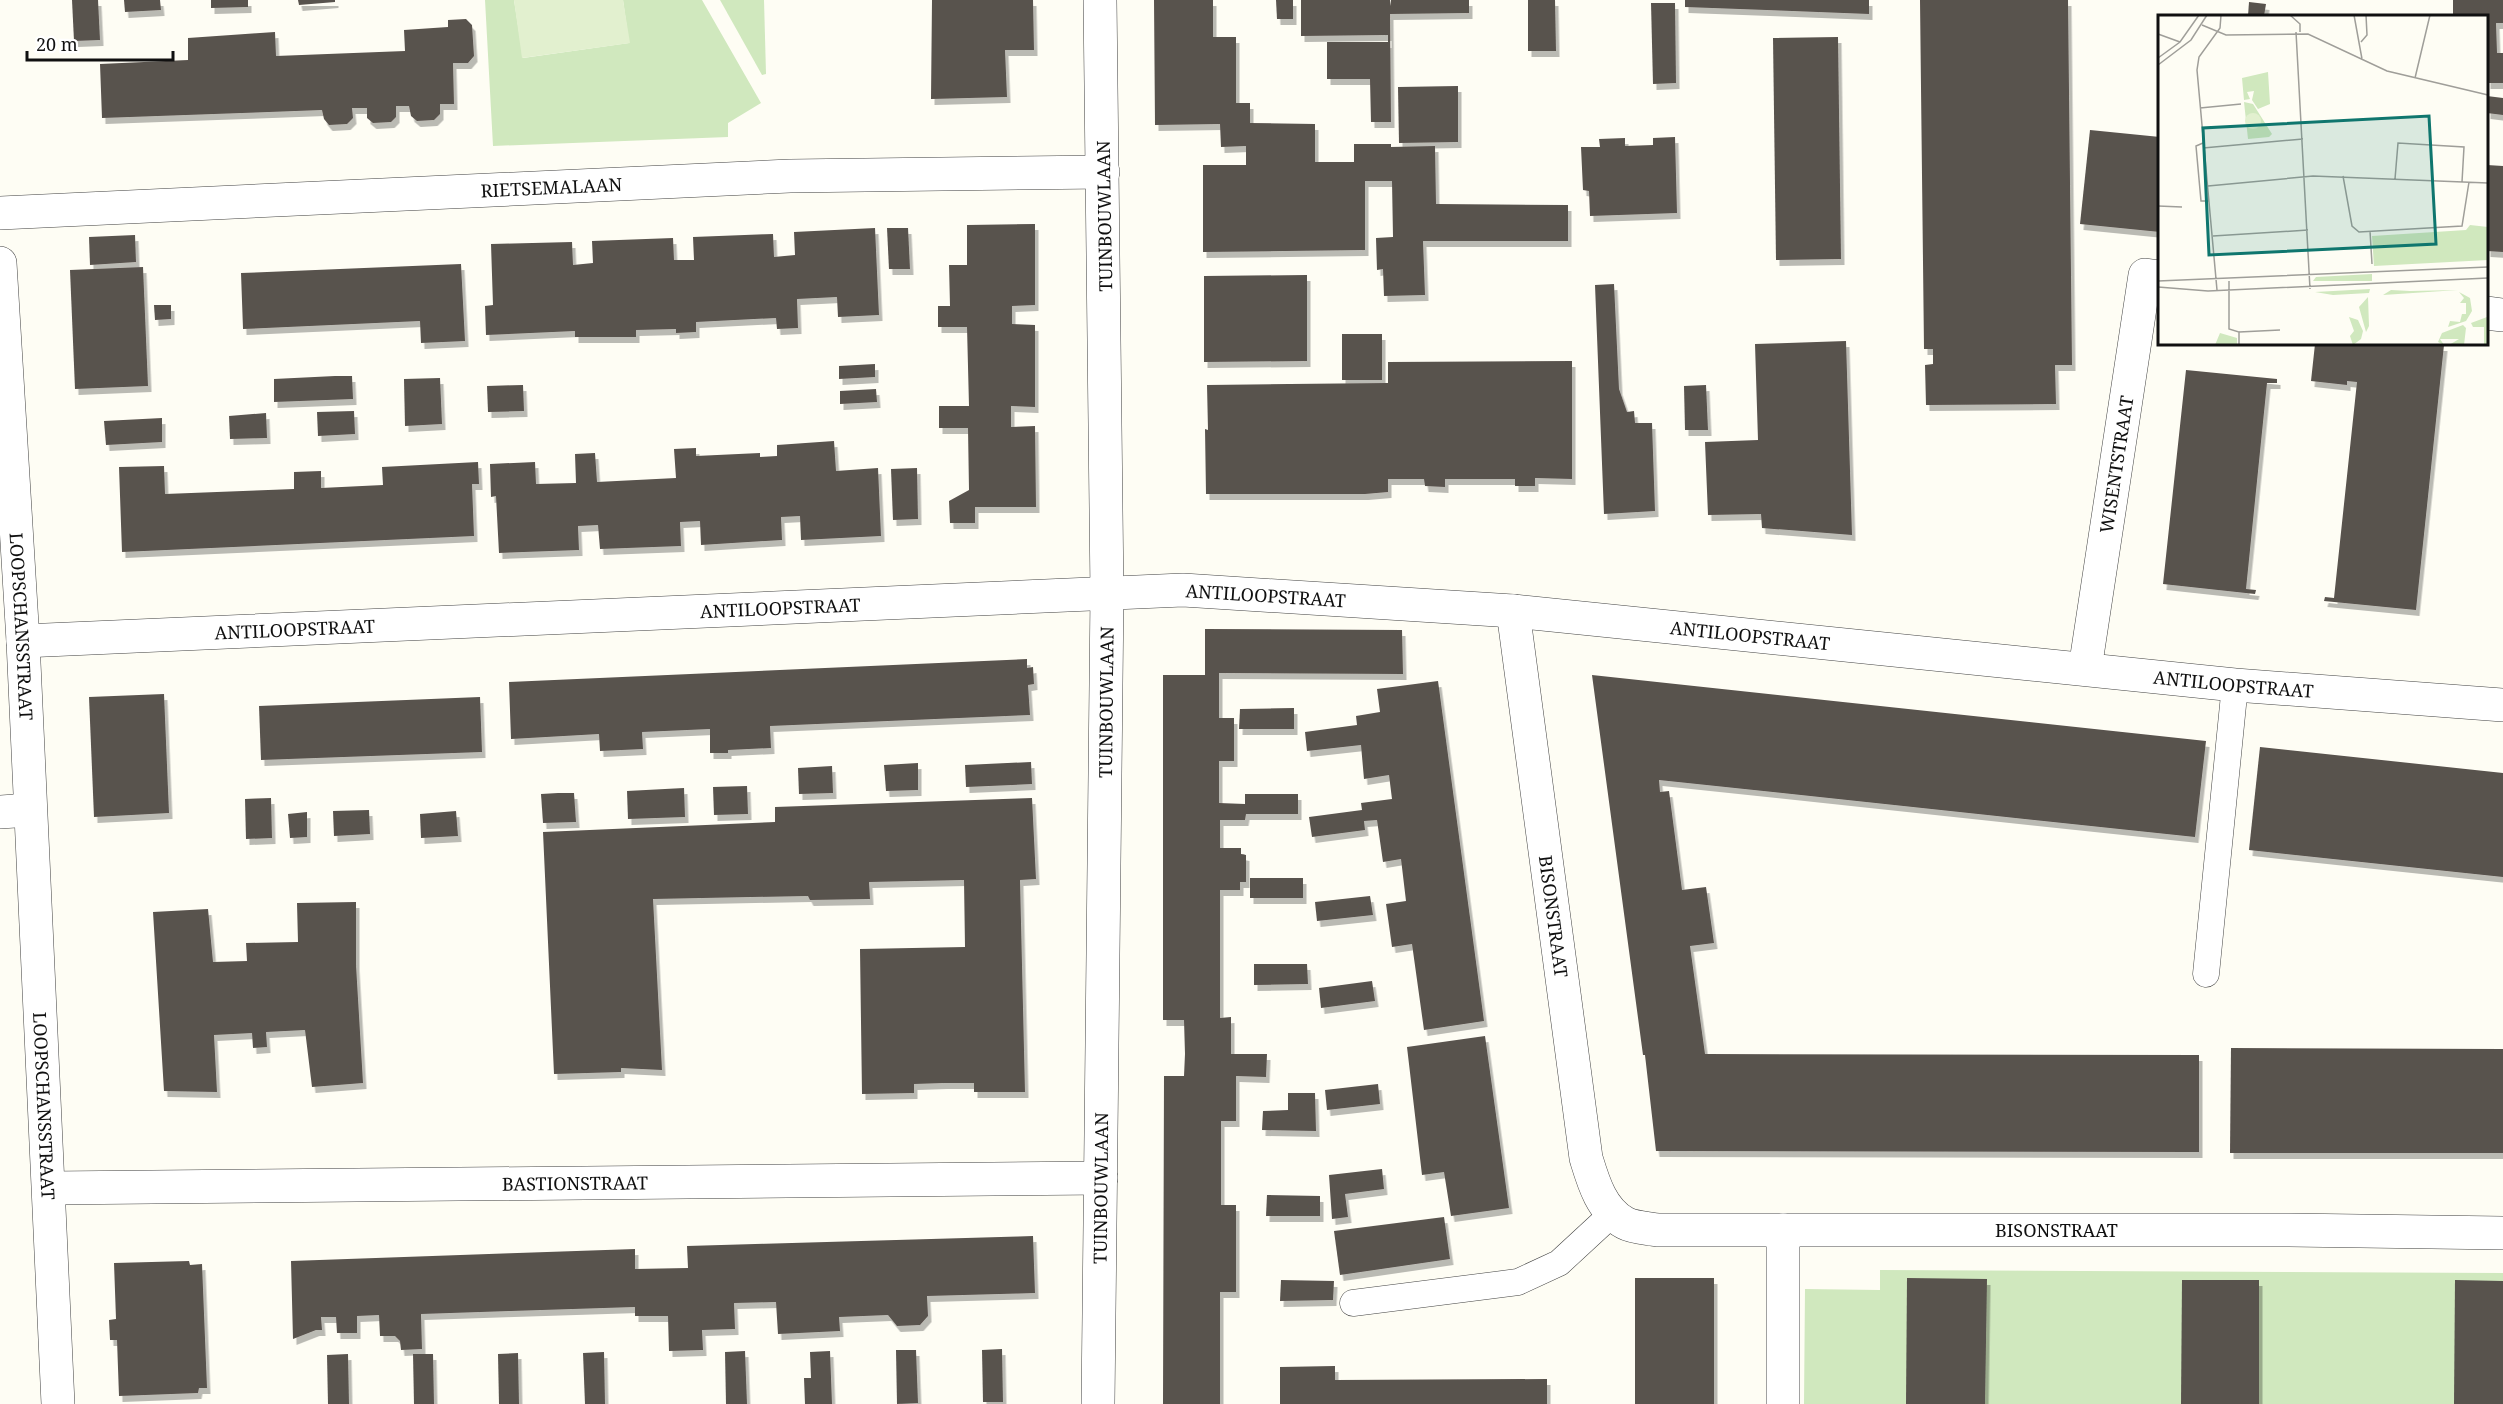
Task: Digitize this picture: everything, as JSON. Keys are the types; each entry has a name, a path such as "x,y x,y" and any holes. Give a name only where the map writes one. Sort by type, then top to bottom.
{"street":[{"name":"TUINBOUWLAAN","path":"1098,1404 1107,594 1104,172 1100,0"},
{"name":"RIETSEMALAAN","path":"0,213 790,176 1104,172"},
{"name":"LOOPSCHANSSTRAAT","path":"0,263 23,641 15,811 50,1188 58,1404"},
{"name":"WISENTSTRAAT","path":"2085,669 2145,275 2158,277"},
{"path":"2488,313 2503,315"},
{"name":"ANTILOOPSTRAAT","path":"23,641 1183,590 1513,611 2235,685 2503,705"},
{"name":"BISONSTRAAT","path":"1513,611 1586,1158 1595,1186 1612,1214 1627,1224 1658,1230 2503,1233"},
{"name":"BASTIONSTRAAT","path":"50,1188 1101,1178"},
{"path":"1783,1230 1783,1404"}],"lane":[{"path":"2206,974 2235,685"},
{"path":"1353,1303 1518,1282 1559,1263 1612,1214"}],"green space":[{"path":"485,0 514,0 523,58 629,43 623,0 702,0 761,103 728,123 728,137 493,146"},
{"path":"514,0 623,0 630,43 522,58"},
{"path":"720,0 764,0 766,74 762,75"},
{"path":"1880,1270 2503,1273 2503,1404 1804,1404 1805,1289 1880,1290"}],"building":[{"path":"72,0 98,0 100,40 74,41"},
{"path":"124,0 160,0 161,10 125,12"},
{"path":"211,0 248,0 248,7 211,8"},
{"path":"298,0 335,0 335,2 299,5"},
{"path":"932,0 1033,0 1034,50 1005,50 1007,97 931,99"},
{"path":"1154,0 1213,0 1213,37 1236,37 1236,103 1250,103 1250,123 1315,124 1315,162 1354,162 1354,144 1391,144 1391,147 1435,146 1436,204 1568,205 1568,241 1423,241 1425,295 1384,296 1383,269 1377,270 1376,238 1393,237 1392,181 1365,181 1365,250 1203,252 1203,165 1246,165 1246,146 1221,147 1220,124 1155,125"},
{"path":"1276,0 1293,0 1293,19 1277,19"},
{"path":"1301,0 1390,0 1390,6 1391,0 1469,0 1469,13 1390,14 1391,122 1371,122 1370,79 1327,79 1327,42 1388,42 1388,35 1301,36"},
{"path":"1528,0 1555,0 1556,51 1528,51"},
{"path":"1685,0 1869,0 1869,14 1685,7"},
{"path":"1920,0 2068,0 2072,365 2055,365 2056,404 1926,405 1925,365 1933,364 1933,349 1924,349"},
{"path":"2453,0 2503,0 2503,23 2496,23 2497,53 2503,53 2503,83 2488,83 2488,15 2453,15"},
{"path":"2249,2 2266,4 2264,15 2248,15"},
{"path":"1651,3 1675,3 1676,83 1653,84"},
{"path":"466,19 472,25 474,56 468,63 453,63 454,104 440,104 440,114 434,120 417,121 411,116 409,106 396,106 396,117 391,122 373,123 367,118 367,108 352,108 353,118 347,124 329,125 324,119 322,110 102,118 100,64 188,60 188,38 275,32 276,56 405,51 404,30 448,27 448,20"},
{"path":"1838,37 1841,259 1776,260 1773,38"},
{"path":"1458,86 1458,142 1399,143 1398,87"},
{"path":"2488,96 2503,98 2503,115 2488,113"},
{"path":"2090,130 2158,137 2158,232 2080,224"},
{"path":"1675,137 1677,213 1590,216 1589,191 1583,190 1581,147 1600,147 1599,139 1625,138 1625,146 1653,145 1653,138"},
{"path":"2488,165 2503,166 2503,252 2488,251"},
{"path":"1035,224 1035,305 1012,306 1012,324 1035,325 1035,407 1011,406 1011,427 1035,426 1036,507 975,507 975,523 950,523 949,501 969,490 968,428 939,428 939,406 969,406 967,327 938,327 938,306 950,306 949,265 967,265 967,225"},
{"path":"875,228 879,315 838,317 837,297 797,299 798,328 777,329 776,318 696,322 696,332 676,333 676,329 636,330 636,337 575,337 575,331 486,335 485,306 493,305 491,244 572,242 573,265 593,263 592,241 673,238 674,260 694,260 693,237 773,234 774,257 795,255 794,232"},
{"path":"887,228 908,228 910,269 889,269"},
{"path":"135,235 136,262 90,265 89,237"},
{"path":"461,264 465,341 421,343 420,321 243,329 241,273"},
{"path":"143,267 148,386 75,389 70,270"},
{"path":"1307,275 1307,361 1204,362 1204,276"},
{"path":"1614,284 1619,389 1627,412 1634,411 1635,423 1652,423 1655,511 1604,514 1595,285"},
{"path":"154,305 171,305 171,319 155,320"},
{"path":"1342,334 1382,334 1382,380 1342,380"},
{"path":"1846,341 1852,535 1762,528 1761,514 1708,515 1705,442 1758,440 1755,344"},
{"path":"2315,345 2444,345 2416,610 2324,601 2325,597 2334,598 2357,382 2347,381 2347,385 2311,381"},
{"path":"1572,361 1572,479 1535,478 1535,486 1515,486 1515,479 1445,479 1445,487 1425,486 1424,479 1388,479 1388,492 1365,494 1206,494 1207,385 1388,383 1388,362"},
{"path":"875,364 875,377 839,379 839,366"},
{"path":"2186,370 2277,379 2277,383 2267,383 2246,589 2256,590 2255,594 2163,584"},
{"path":"352,376 353,399 274,402 274,379"},
{"path":"440,378 442,424 405,426 404,379"},
{"path":"523,385 524,411 488,412 487,386"},
{"path":"1706,385 1708,430 1685,430 1684,386"},
{"path":"876,389 877,402 840,404 840,391"},
{"path":"354,411 355,434 318,436 317,412"},
{"path":"266,413 267,438 230,439 229,416"},
{"path":"162,418 162,442 106,445 104,421"},
{"path":"834,441 836,471 878,468 881,536 801,540 800,516 781,517 782,540 701,545 700,521 680,522 681,546 600,549 598,525 578,526 579,550 499,553 496,496 491,497 490,464 535,462 536,484 576,483 575,454 595,453 597,482 676,478 674,449 696,448 696,456 760,453 760,457 777,456 777,445"},
{"path":"478,462 479,484 472,484 474,536 122,552 119,467 164,466 165,494 294,489 294,472 321,471 321,488 383,485 382,467"},
{"path":"917,468 918,519 893,520 891,469"},
{"path":"1205,629 1402,630 1403,674 1219,673 1219,718 1234,718 1234,761 1219,761 1219,803 1245,804 1245,794 1298,794 1298,814 1246,814 1245,820 1220,820 1220,848 1241,848 1241,854 1246,855 1246,882 1240,882 1240,890 1220,890 1220,1018 1231,1017 1231,1054 1267,1054 1266,1077 1236,1076 1236,1121 1221,1121 1221,1205 1236,1205 1236,1292 1220,1292 1220,1404 1163,1404 1164,1076 1184,1076 1185,1054 1184,1020 1163,1020 1163,675 1205,675"},
{"path":"1027,659 1027,668 1033,667 1034,684 1028,685 1030,715 770,726 771,748 728,750 728,753 710,753 710,729 642,732 643,749 600,751 599,734 511,739 509,682"},
{"path":"1592,675 2206,741 2195,837 1659,780 1660,792 1669,791 1682,890 1706,887 1714,943 1690,946 1705,1054 2199,1055 2199,1152 1656,1151 1645,1055 1643,1055"},
{"path":"1438,681 1484,1021 1424,1030 1412,944 1392,947 1386,904 1406,901 1401,859 1383,862 1377,820 1364,821 1365,830 1312,837 1309,817 1362,810 1361,803 1392,799 1389,775 1364,779 1361,745 1307,751 1305,732 1357,725 1356,716 1380,712 1377,689"},
{"path":"164,694 169,813 94,817 89,697"},
{"path":"480,697 482,752 261,760 259,706"},
{"path":"1294,708 1294,729 1239,729 1240,709"},
{"path":"2260,747 2503,773 2503,877 2249,850"},
{"path":"1031,762 1032,784 966,787 965,765"},
{"path":"918,763 918,790 886,791 884,765"},
{"path":"832,766 833,793 799,794 798,768"},
{"path":"747,786 748,814 714,815 713,787"},
{"path":"684,788 685,817 628,819 627,791"},
{"path":"574,793 576,822 543,823 541,794"},
{"path":"271,798 272,838 246,839 245,799"},
{"path":"1032,798 1036,879 1020,880 1025,1092 974,1092 974,1083 944,1083 914,1084 914,1093 862,1094 860,949 965,947 964,880 869,882 870,899 810,900 808,896 653,899 662,1070 621,1068 621,1072 554,1074 543,832 775,822 775,807"},
{"path":"369,810 370,834 334,836 333,811"},
{"path":"456,811 458,836 421,838 420,814"},
{"path":"307,812 307,837 290,838 288,814"},
{"path":"1250,878 1303,878 1303,898 1250,898"},
{"path":"1370,896 1373,915 1317,921 1315,902"},
{"path":"356,902 356,965 363,1083 312,1087 305,1030 266,1032 267,1047 253,1048 252,1033 214,1035 217,1092 164,1091 153,912 208,909 213,962 247,961 246,943 298,942 297,903"},
{"path":"1254,964 1307,964 1308,984 1254,985"},
{"path":"1372,981 1375,1001 1321,1008 1319,988"},
{"path":"1485,1036 1509,1208 1451,1216 1444,1172 1422,1175 1407,1047"},
{"path":"2231,1048 2503,1049 2503,1153 2230,1153"},
{"path":"1378,1084 1380,1104 1327,1110 1325,1090"},
{"path":"1288,1093 1315,1093 1316,1131 1262,1130 1263,1111 1288,1110"},
{"path":"1382,1169 1384,1189 1345,1194 1348,1217 1332,1219 1329,1175"},
{"path":"1267,1195 1320,1196 1320,1216 1266,1216"},
{"path":"1444,1217 1450,1259 1340,1275 1334,1231"},
{"path":"1033,1236 1035,1293 927,1296 928,1316 920,1325 897,1326 888,1315 839,1317 840,1331 778,1334 776,1302 734,1303 735,1329 702,1330 703,1350 669,1351 668,1316 635,1316 635,1307 421,1314 422,1349 401,1350 400,1341 395,1336 380,1336 379,1315 357,1316 357,1333 337,1333 336,1317 321,1317 322,1330 293,1339 291,1261 635,1249 635,1269 688,1268 687,1246"},
{"path":"189,1261 190,1265 202,1264 207,1388 199,1388 198,1393 119,1396 117,1340 110,1340 109,1320 116,1319 114,1263"},
{"path":"1635,1278 1714,1278 1714,1404 1635,1404"},
{"path":"1907,1278 1987,1279 1985,1404 1906,1404"},
{"path":"1281,1280 1334,1281 1333,1300 1280,1301"},
{"path":"2182,1280 2259,1280 2259,1404 2181,1404"},
{"path":"2455,1280 2503,1281 2503,1404 2454,1404"},
{"path":"1002,1349 1003,1402 983,1402 982,1350"},
{"path":"896,1350 916,1350 918,1403 897,1404"},
{"path":"745,1351 747,1404 726,1404 725,1352"},
{"path":"830,1351 832,1404 805,1404 804,1378 811,1378 810,1352"},
{"path":"604,1352 605,1404 585,1404 583,1353"},
{"path":"518,1353 519,1404 499,1404 498,1354"},
{"path":"348,1354 349,1404 328,1404 327,1355"},
{"path":"413,1354 433,1354 434,1404 414,1404"},
{"path":"1335,1366 1335,1380 1547,1379 1547,1404 1280,1404 1280,1367"}]}
